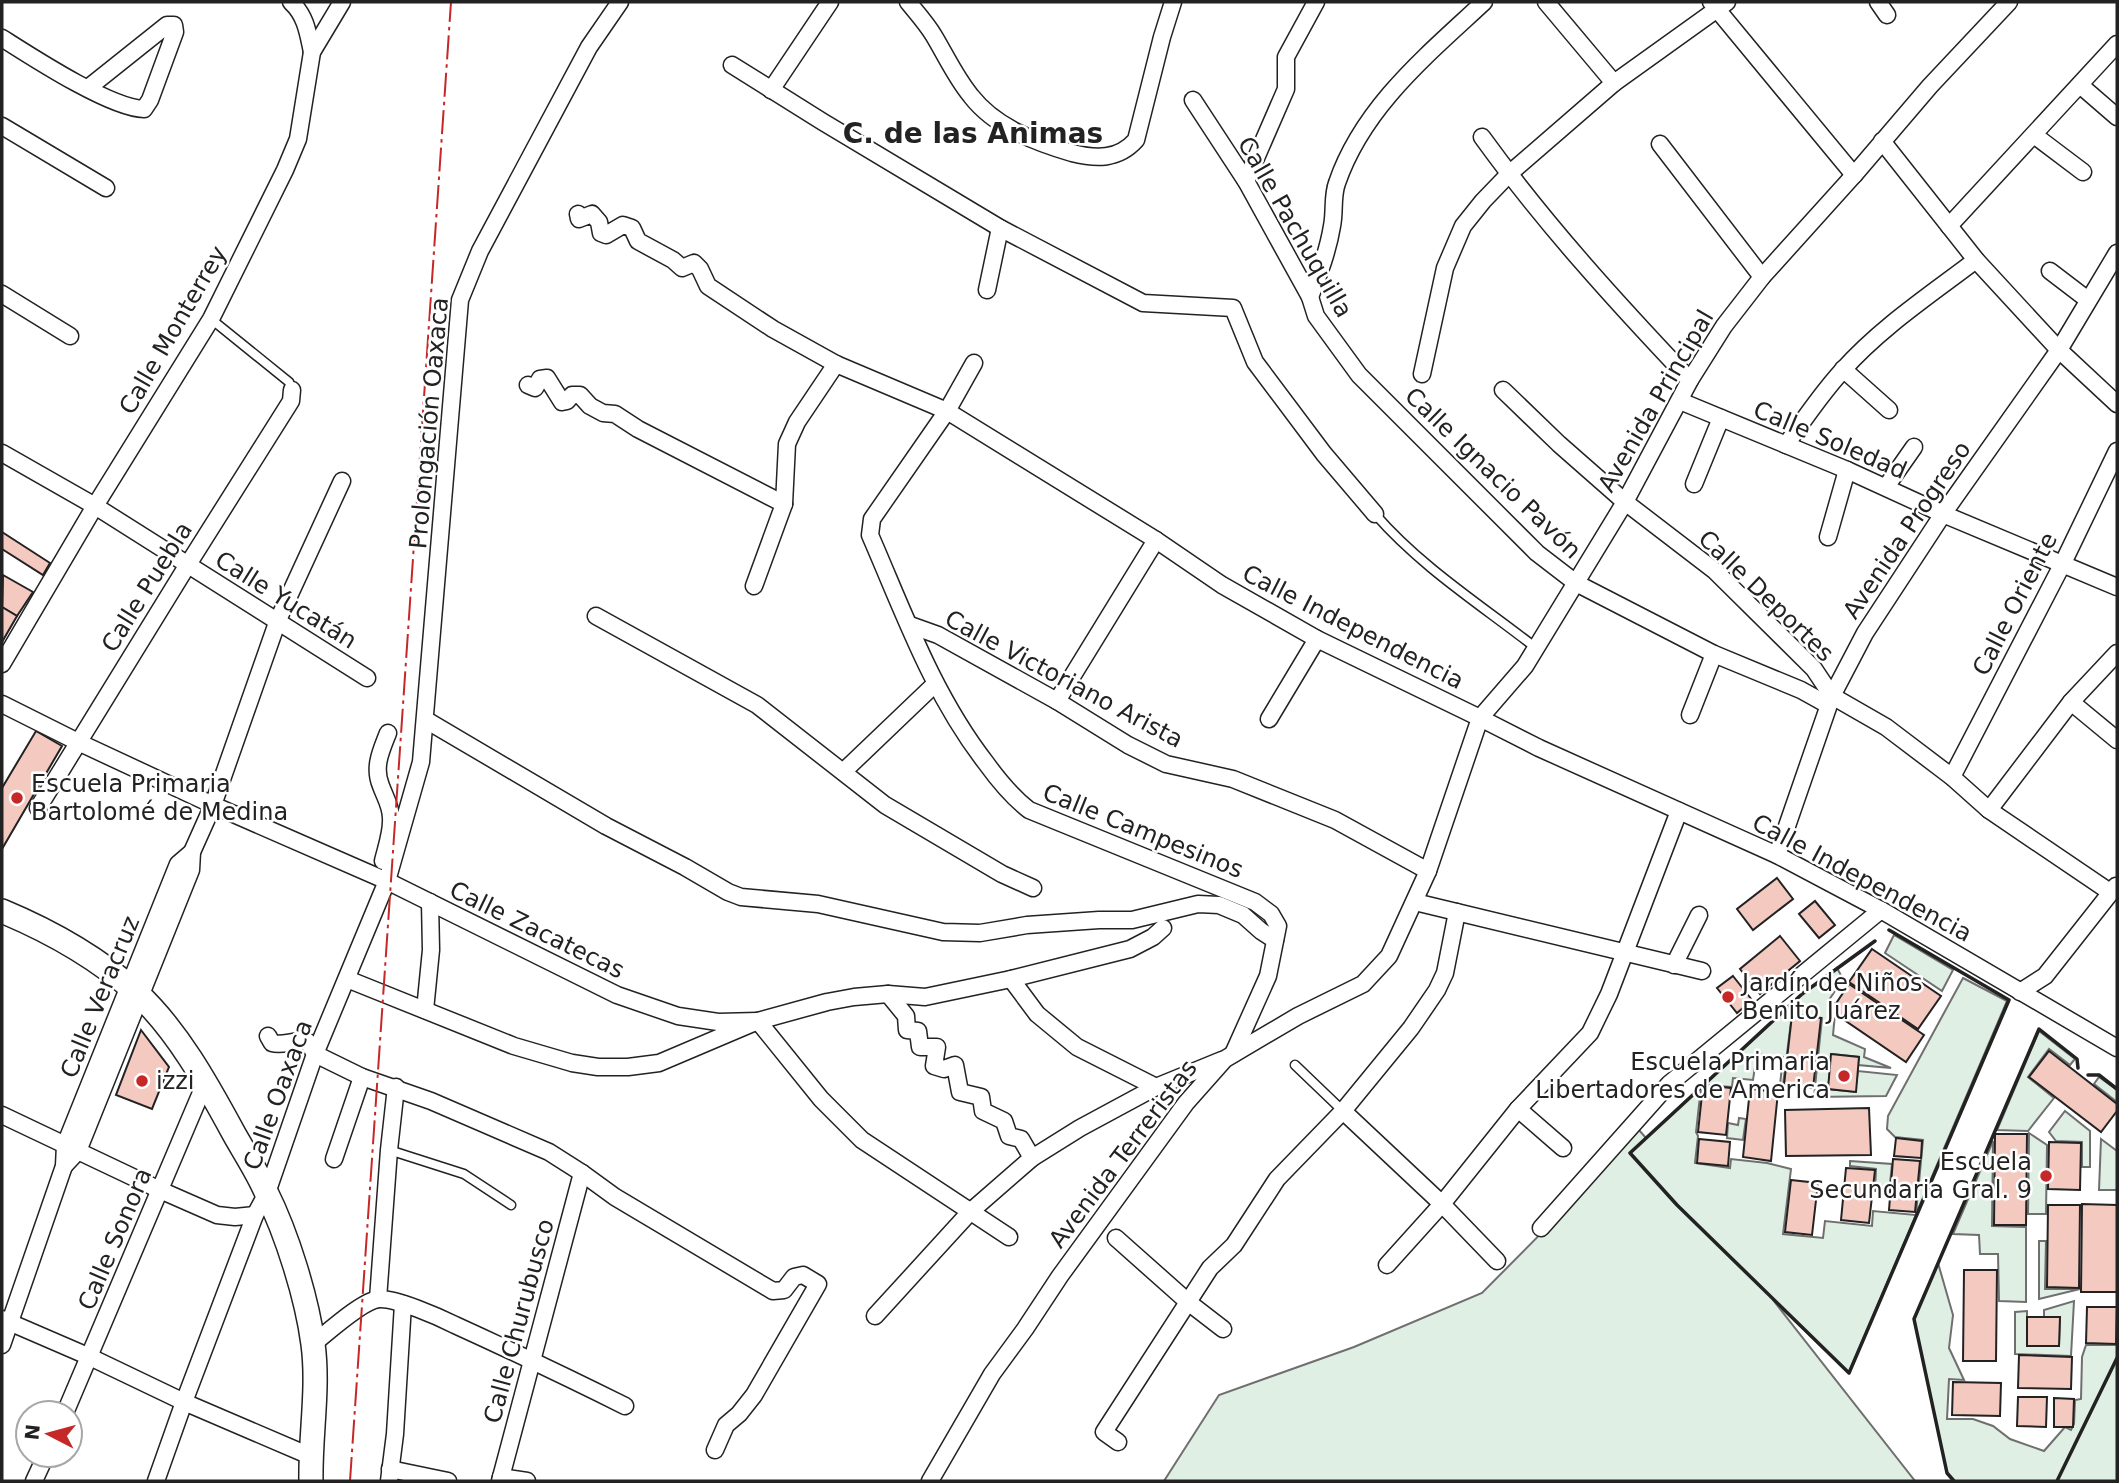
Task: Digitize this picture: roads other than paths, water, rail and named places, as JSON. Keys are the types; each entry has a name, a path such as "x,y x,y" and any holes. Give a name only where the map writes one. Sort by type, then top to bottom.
{"main road":[{"path":"2,911 32,923 73,946 114,973 134,991 173,1035 206,1081 267,1193 301,1289 313,1344 311,1481"}],"street":[{"path":"291,2 301,11 312,52"},
{"name":"Calle Monterrey","path":"2,664 94,506 211,319 298,139 312,52 342,2"},
{"name":"Prolongación Oaxaca","path":"426,720 460,300 480,251 589,47 620,2"},
{"path":"771,90 830,2"},
{"path":"908,2 932,33 971,97 989,113 1017,133 1043,145 1087,157 1113,156 1129,148 1136,140 1173,2"},
{"path":"1246,181 1286,89 1286,57 1316,2"},
{"path":"1310,298 1328,249 1336,186 1354,143 1385,98 1484,2"},
{"path":"1546,2 1614,83"},
{"name":"Avenida Principal","path":"1480,718 1525,666 1625,502 1690,380 1724,326 1762,277 1930,86 2009,2"},
{"path":"1422,374 1445,268 1463,226 1509,174 1614,83 1719,4 1854,175"},
{"path":"2,38 88,88 133,109 144,109 150,100 175,32 174,25 167,25 88,88"},
{"path":"1949,226 2115,49"},
{"path":"732,65 1000,228 1143,303 1233,308 1255,362 1324,454 1376,514"},
{"path":"2080,85 2117,117"},
{"name":"Calle Pachuquilla","path":"1193,100 1246,181 1310,298 1316,316 1359,374"},
{"path":"2,126 106,188"},
{"path":"2034,135 2083,172"},
{"path":"1482,137 1592,276 1690,380"},
{"path":"1882,141 1976,260 2059,350 2117,404"},
{"path":"1660,144 1762,277"},
{"name":"Calle Independencia","path":"578,214 579,219 592,214 599,222 601,233 606,235 623,225 632,228 638,241 673,260 682,268 694,263 708,286 773,329 836,364 947,411 1156,540 1222,585 1317,639 1539,748 1777,855 1881,910 2117,1048"},
{"path":"986,290 1000,228"},
{"path":"1786,445 1843,369 1884,330 1976,260"},
{"name":"Avenida Progreso","path":"1777,855 1830,701 1865,633 1943,514 2059,350 2088,300 2115,262"},
{"path":"2050,271 2088,300"},
{"path":"2,295 70,336"},
{"name":"Calle Campesinos","path":"974,363 947,411 872,519 870,535 934,684 972,745 1011,796 1029,810 1255,902 1271,914 1278,926 1268,976 1229,1057"},
{"path":"754,586 784,504 787,444 797,422 836,364"},
{"path":"1843,369 1889,410"},
{"name":"Calle Ignacio Pavón","path":"1359,374 1537,553 1576,583 1714,654 1830,701"},
{"path":"528,386 535,388 540,379 547,378 562,402 580,395 590,406 603,413 615,414 638,429 784,504"},
{"name":"Calle Puebla","path":"38,808 291,401 292,390"},
{"name":"Calle Deportes","path":"1503,390 1625,502 1715,571 1814,669 1830,701 1885,727 1952,777 1989,810 2114,888"},
{"name":"Calle Soledad","path":"1679,401 1847,470 1943,514 2117,587"},
{"path":"1694,484 1721,418"},
{"path":"1886,487 1914,447"},
{"name":"Calle Oriente","path":"1952,777 2117,452"},
{"name":"Calle Yucatán","path":"2,453 94,506 367,678"},
{"path":"1828,537 1847,470"},
{"name":"Calle Veracruz","path":"2,1345 6,1321 71,1148 134,991 191,870 192,852 213,804 278,620 342,481"},
{"path":"1057,701 1156,540"},
{"path":"596,616 757,705 885,805 1002,874 1033,888"},
{"name":"Calle Victoriano Arista","path":"910,625 938,635 1057,701 1128,745 1166,764 1233,779 1335,820 1428,871"},
{"path":"1269,719 1317,639"},
{"path":"1989,810 2071,702 2117,653"},
{"path":"1690,715 1714,654"},
{"path":"844,771 934,684"},
{"path":"2071,702 2117,740"},
{"name":"Calle Zacatecas","path":"2,704 78,742 383,879 617,995 678,1016 718,1022 758,1021"},
{"name":"Avenida Terreristas","path":"930,1481 992,1374 1186,1103 1229,1057 1297,1016 1363,985 1389,956 1428,871 1480,718"},
{"path":"426,720 606,826 741,897 818,904 943,932 968,933 1099,919 1132,920 1198,904 1219,905 1242,915 1275,940"},
{"name":"Calle Oaxaca","path":"156,1481 255,1215 267,1193 315,1054 347,979 383,879 421,762 426,720"},
{"path":"383,879 392,819 377,770 378,758 388,733"},
{"path":"1387,1265 1442,1204 1518,1109 1590,1033 1609,994 1679,811"},
{"path":"2020,992 2045,976 2114,888"},
{"path":"425,1010 431,950 430,902"},
{"path":"1415,902 1702,971"},
{"path":"1541,1228 1669,1084 1881,910"},
{"path":"1111,1437 1210,1268 1234,1245 1277,1179 1343,1111 1411,1028 1437,990 1445,973 1457,912"},
{"path":"1674,965 1699,915"},
{"path":"347,979 514,1046 561,1060 598,1067 628,1067 659,1063 758,1021 827,1002 888,994 925,997 1011,979 1130,949 1163,929"},
{"path":"1011,979 1037,1014 1077,1047 1156,1087"},
{"path":"888,994 906,1016 907,1030 918,1031 919,1047 937,1047 934,1066 944,1069 955,1065 960,1092 981,1097 983,1111 1004,1121 1009,1136 1021,1139 1032,1158"},
{"path":"758,1021 821,1099 862,1140 1009,1237"},
{"path":"268,1036 272,1043 279,1045 300,1040 307,1042 315,1054 362,1077 396,1087 464,1114 549,1152 615,1197 773,1290 784,1290 794,1277 803,1275 817,1284 754,1395 739,1414 726,1424 715,1450"},
{"path":"875,1315 970,1212 1032,1158 1080,1128 1156,1087 1229,1057"},
{"path":"334,1159 362,1077"},
{"name":"Calle Sonora","path":"71,1399 206,1081"},
{"path":"378,1298 396,1087"},
{"path":"1518,1109 1563,1148"},
{"path":"1343,1111 1442,1204 1497,1261"},
{"path":"2,1115 217,1214 235,1217 255,1215"},
{"name":"Calle Churubusco","path":"501,1479 582,1173"},
{"path":"1116,1238 1188,1302 1223,1329"},
{"path":"313,1344 360,1306 378,1298 434,1315 532,1359 625,1406"},
{"path":"403,1304 396,1434 390,1475 448,1481"},
{"path":"6,1321 310,1456"},
{"path":"501,1479 527,1481"}],"lane":[{"path":"211,319 289,382 292,390"},
{"path":"1376,514 1397,539 1453,586 1536,648"},
{"path":"1295,1065 1343,1111"},
{"path":"389,1150 464,1174 511,1205"}],"place":[{"name":"Escuela Primaria Bartolomé de Medina","path":"17,798"},
{"name":"Jardín de Niños Benito Juárez","path":"1728,997"},
{"name":"Escuela Primaria Libertadores de America","path":"1844,1076"},
{"name":"izzi","path":"142,1081"},
{"name":"Escuela Secundaria Gral. 9","path":"2046,1176"}],"district":[{"name":"C. de las Animas","path":"973,133"}]}
